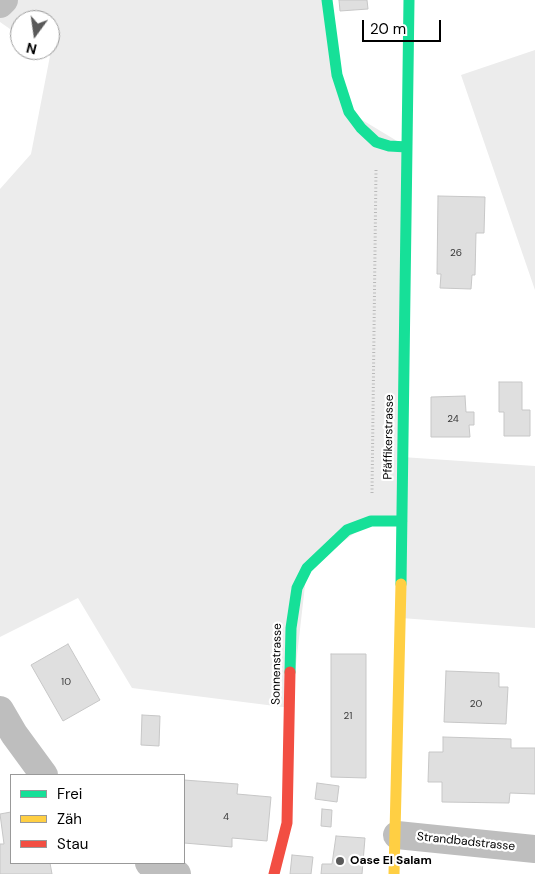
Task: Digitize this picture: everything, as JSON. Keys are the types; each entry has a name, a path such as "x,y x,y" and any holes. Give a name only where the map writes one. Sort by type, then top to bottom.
{"main road":[{"path":"327,0 337,76 348,112 376,142 390,146 407,147"},
{"name":"Pfäffikerstrasse","path":"394,874 397,835 409,0"},
{"name":"Sonnenstrasse","path":"274,874 287,823 291,628 297,588 307,568 348,530 371,521 402,521"}],"street":[{"path":"0,4 4,0"},
{"path":"0,710 14,734 43,774"},
{"name":"Strandbadstrasse","path":"397,835 535,849"},
{"path":"152,864 177,874"}],"path":[{"path":"371,521 376,142"}],"shaded area":[{"path":"0,0 328,0 349,112 407,147 402,457 535,466 535,628 401,618 402,521 371,521 307,568 291,708 132,688 78,598 0,637 0,189 31,154 49,60 60,60 60,10 10,10 10,29 0,22"},
{"path":"535,50 535,290 461,75"}],"building":[{"path":"339,0 367,0 368,9 340,11"},
{"path":"438,196 485,197 484,233 476,233 475,275 472,275 471,289 440,288 441,274 437,274"},
{"path":"499,382 522,382 522,410 530,410 530,436 504,436 504,412 499,412"},
{"path":"465,396 466,412 474,412 474,425 469,425 470,437 431,437 431,397"},
{"path":"68,644 100,700 63,721 31,665"},
{"path":"331,654 366,654 366,778 331,777"},
{"path":"446,671 499,673 499,687 508,687 506,724 444,722"},
{"path":"142,715 160,716 159,746 141,745"},
{"path":"443,737 511,739 511,748 535,748 535,794 510,793 509,803 442,802 442,782 428,782 429,752 443,752"},
{"path":"185,780 238,784 237,794 271,797 267,841 232,838 232,847 185,843"},
{"path":"317,783 339,786 337,802 315,799"},
{"path":"322,809 332,810 331,827 321,826"},
{"path":"10,812 10,864 50,864 52,874 0,874 0,844 4,844 0,814"},
{"path":"336,836 365,838 362,874 321,874 322,864 332,864"},
{"path":"292,855 313,857 311,874 290,874"}],"traffic: fast":[{"path":"327,0 337,75 349,112 361,128 376,142 389,146 407,147"},
{"path":"401,584 409,0"},
{"path":"290,672 291,628 297,588 307,568 347,530 371,521 402,521"}],"traffic: slow":[{"path":"394,874 401,584"}],"traffic: jam":[{"path":"274,874 287,823 290,672"}],"place":[{"name":"Oase El Salam","path":"340,861"}]}
